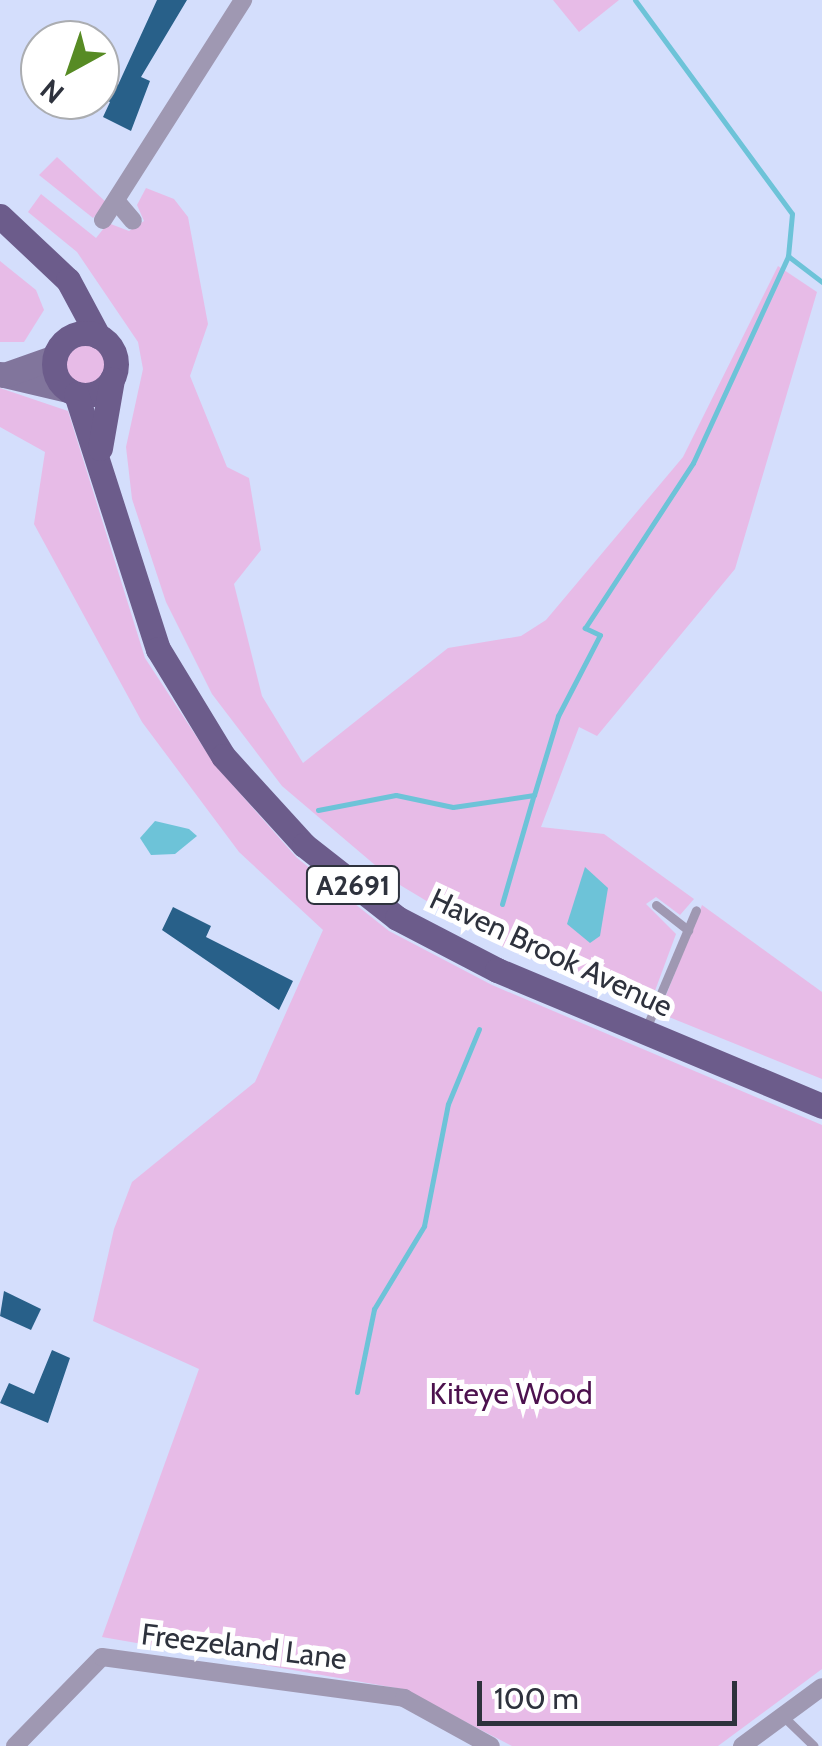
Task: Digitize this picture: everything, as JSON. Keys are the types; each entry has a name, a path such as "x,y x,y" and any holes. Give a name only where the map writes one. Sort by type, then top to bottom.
{"main road":[{"path":"0,216 68,280 98,336 115,355 112,379 72,392"},
{"path":"68,280 60,349 98,336"},
{"name":"Haven Brook Avenue","path":"60,349 72,392 100,448"},
{"name":"Haven Brook Avenue","path":"112,379 100,448 108,516 158,649 262,802 398,918 644,1033 822,1106"}],"street":[{"path":"103,220 118,203 243,0"},
{"path":"118,203 133,221"},
{"path":"2,374 60,349"},
{"path":"2,374 72,392"},
{"name":"Freezeland Lane","path":"15,1746 102,1657 404,1698 490,1746"},
{"path":"742,1746 786,1720 822,1686"}],"lane":[{"path":"656,905 688,930"},
{"path":"644,1033 696,910"},
{"path":"786,1720 814,1746"}],"green space":[{"path":"553,0 619,0 579,32"},
{"path":"57,157 107,203 93,218 39,175"},
{"path":"146,188 174,199 188,217 208,324 190,376 227,467 249,478 261,550 234,584 262,696 303,763 448,648 521,636 546,620 683,457 778,266 817,292 735,569 597,736 579,727 541,827 604,834 694,899 680,915 656,897 646,904 676,934 649,1007 503,947 395,882 282,786 212,694 166,602 132,499 126,447 143,369 138,342 77,252 28,212 41,194 96,238 108,223 129,231 144,221 137,205"},
{"path":"0,261 36,290 44,310 24,342 0,342"},
{"path":"85,341 101,348 108,364 101,380 85,387 69,380 62,364 69,348"},
{"name":"Kiteye Wood","path":"0,388 68,411 145,658 215,765 297,858 389,931 492,985 822,1125 822,1669 718,1746 512,1746 402,1689 102,1637 199,1369 93,1321 114,1229 132,1182 255,1082 323,930 239,852 142,722 34,524 45,452 0,427"},
{"path":"702,905 822,992 822,1079 659,1013"}],"water":[{"path":"155,821 189,829 197,836 175,854 151,855 140,838"},
{"path":"585,867 608,888 600,936 590,943 567,924"}],"building":[{"path":"157,0 187,0 141,77 150,81 131,131 109,120 120,120 120,81"},
{"path":"173,907 211,926 206,937 293,981 279,1010 162,930"},
{"path":"4,1291 41,1309 31,1330 0,1316"},
{"path":"52,1350 70,1358 48,1423 0,1403 9,1383 34,1394"}],"waterway":[{"path":"635,0 792,214 788,256 822,282"},
{"path":"318,810 396,795 453,807 534,795 558,716 600,635 585,628 693,463 788,256"},
{"path":"502,904 533,797"},
{"path":"357,1392 374,1309 424,1226 448,1104 479,1029"}]}
